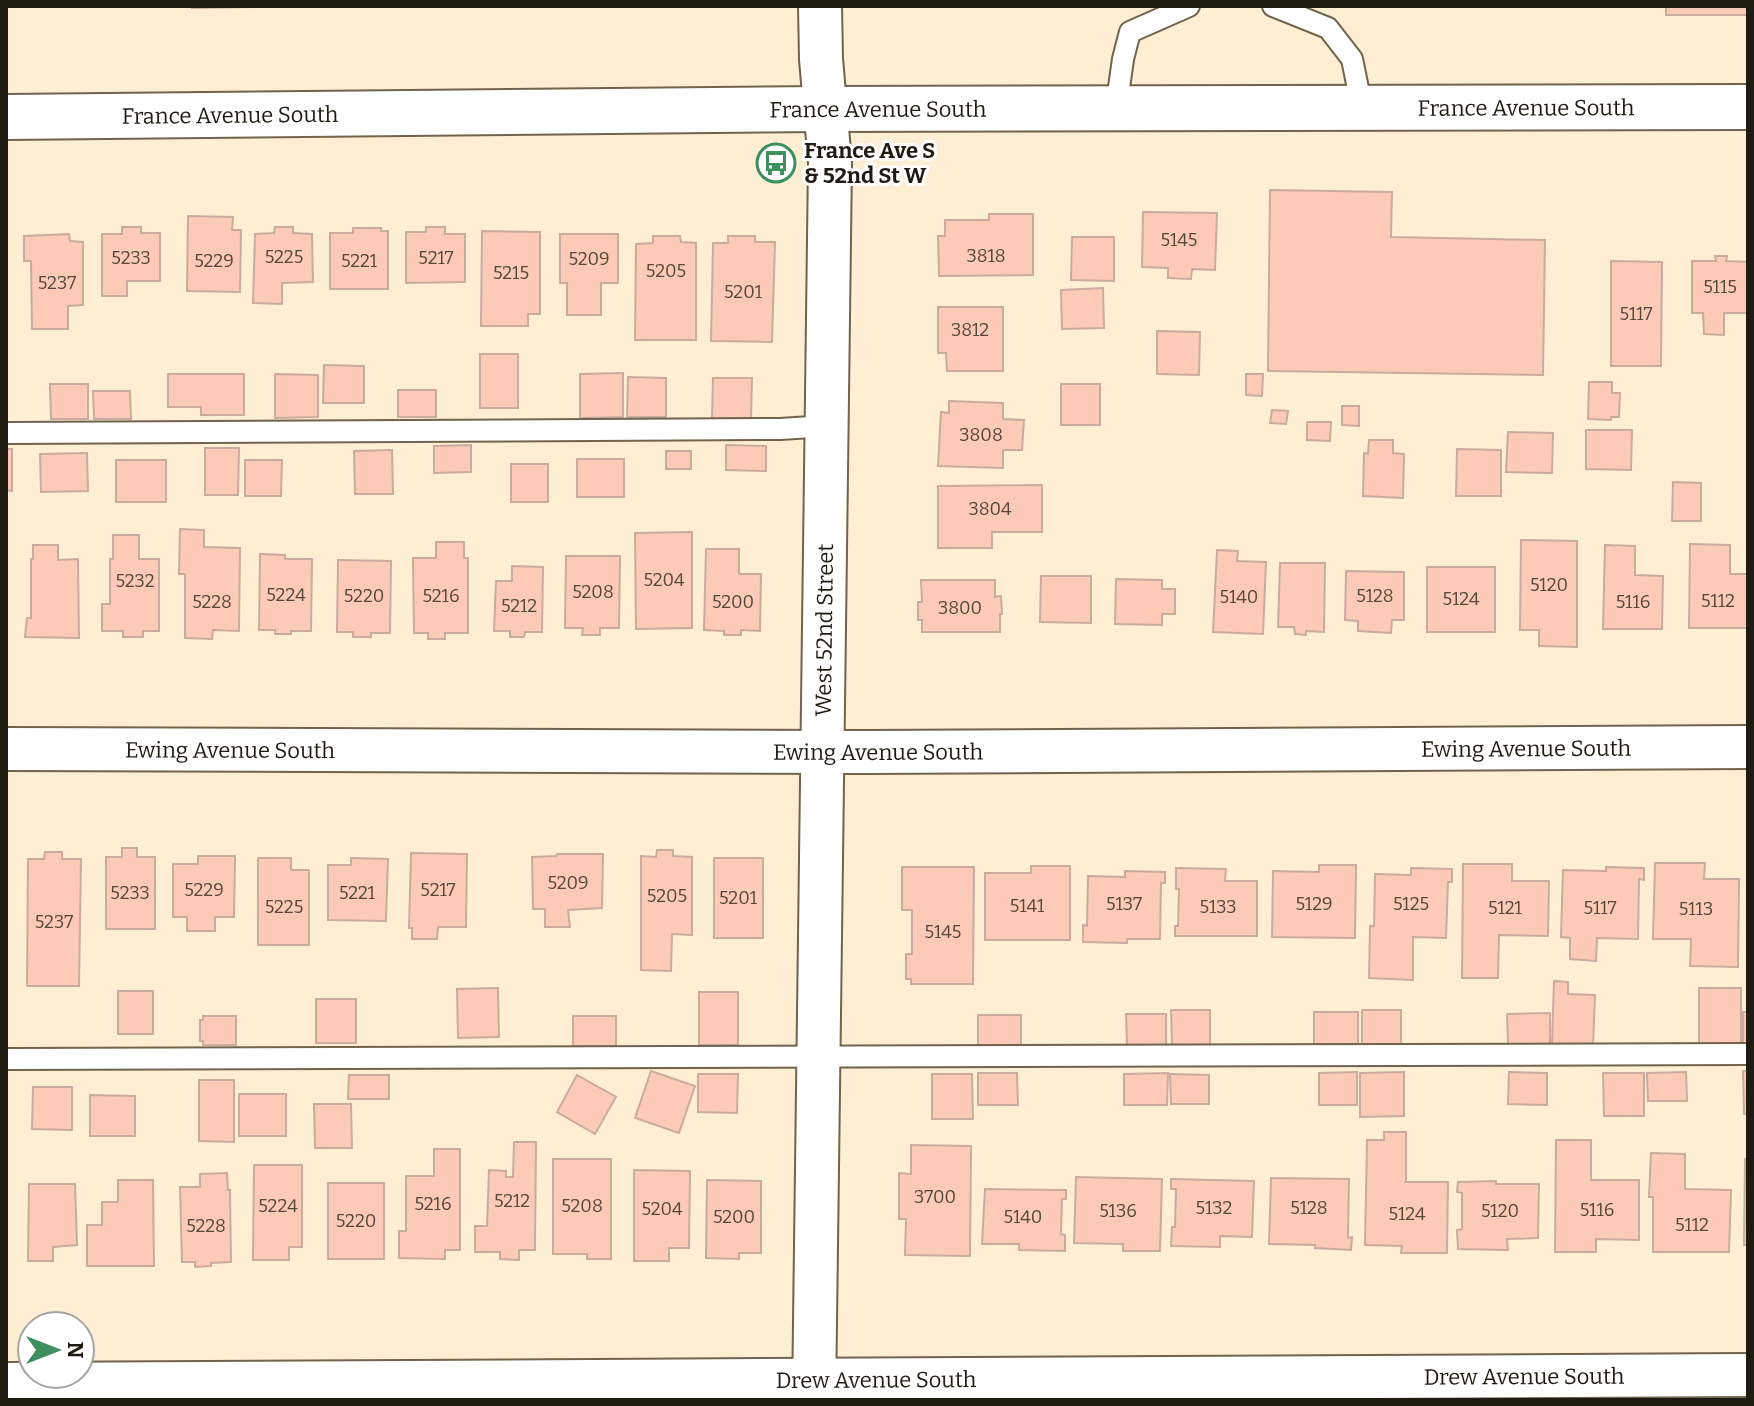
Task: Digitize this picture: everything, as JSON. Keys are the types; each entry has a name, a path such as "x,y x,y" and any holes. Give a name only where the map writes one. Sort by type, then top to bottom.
{"main road":[{"name":"France Avenue South","path":"6,117 825,109 1748,107"}],"street":[{"name":"West 52nd Street","path":"814,1390 830,163 820,6"},
{"name":"Ewing Avenue South","path":"6,749 823,752 1748,747"},
{"name":"Drew Avenue South","path":"6,1384 1102,1389 1748,1375"}],"lane":[{"path":"1116,109 1130,32 1189,6"},
{"path":"1273,6 1328,28 1352,59 1362,108"},
{"path":"6,433 780,429 827,426"},
{"path":"6,1059 1748,1054"}],"building":[{"path":"192,6 309,6 192,8"},
{"path":"1666,6 1748,6 1748,15 1666,15"},
{"path":"1270,190 1392,192 1391,237 1545,240 1543,375 1268,371"},
{"path":"1143,212 1217,213 1215,270 1192,269 1191,279 1168,278 1168,268 1142,267"},
{"path":"989,214 1033,214 1033,275 939,276 938,236 945,236 945,220 989,220"},
{"path":"188,216 233,217 232,230 241,230 240,292 187,291"},
{"path":"122,227 141,227 141,233 160,233 160,281 127,281 127,296 102,296 102,234 122,234"},
{"path":"275,227 293,227 293,233 312,234 313,282 282,283 282,304 253,303 255,234 274,233"},
{"path":"426,227 445,227 445,234 465,234 465,282 406,283 406,232 426,232"},
{"path":"353,228 388,231 388,289 330,289 330,233 353,233"},
{"path":"482,231 540,232 540,314 528,314 528,326 481,326"},
{"path":"69,234 70,241 83,242 83,305 68,306 68,329 32,329 31,261 24,261 24,236"},
{"path":"560,234 618,234 618,283 601,283 601,315 567,315 567,283 560,283"},
{"path":"653,236 680,236 681,242 696,243 696,340 635,340 636,244 653,243"},
{"path":"728,236 755,236 755,242 775,242 772,342 711,341 713,243 728,243"},
{"path":"1072,237 1114,237 1114,281 1071,280"},
{"path":"1715,256 1727,256 1726,261 1748,262 1748,313 1724,313 1724,335 1704,334 1703,313 1692,313 1692,261 1716,261"},
{"path":"1611,261 1662,262 1661,366 1611,366"},
{"path":"1103,288 1104,328 1062,329 1061,290"},
{"path":"938,307 1003,307 1003,371 947,371 946,353 938,353"},
{"path":"1157,331 1200,332 1199,375 1157,374"},
{"path":"480,354 518,354 518,408 480,408"},
{"path":"324,365 364,366 364,403 323,403"},
{"path":"623,373 623,417 580,418 580,374"},
{"path":"168,374 244,374 244,415 201,415 201,407 168,407"},
{"path":"275,374 318,375 318,417 275,418"},
{"path":"1246,374 1263,374 1262,396 1246,395"},
{"path":"628,377 666,378 666,417 627,417"},
{"path":"713,378 752,378 751,419 712,418"},
{"path":"1589,382 1612,382 1612,393 1620,393 1619,417 1611,417 1611,420 1588,419"},
{"path":"50,384 88,384 88,419 51,419"},
{"path":"1061,384 1100,384 1100,425 1061,425"},
{"path":"398,390 436,390 436,417 398,417"},
{"path":"93,391 130,391 131,419 94,419"},
{"path":"949,401 1003,403 1003,419 1024,420 1022,450 1003,450 1003,468 938,466 941,412 949,413"},
{"path":"1342,406 1359,406 1359,426 1342,425"},
{"path":"1272,410 1288,411 1286,424 1270,423"},
{"path":"1307,422 1331,422 1330,441 1307,440"},
{"path":"1586,430 1632,430 1631,470 1586,469"},
{"path":"1508,432 1553,433 1552,473 1506,472"},
{"path":"1369,440 1393,440 1393,453 1404,454 1403,498 1363,496 1364,453 1368,454"},
{"path":"471,445 471,472 434,473 434,446"},
{"path":"726,445 766,446 766,471 726,470"},
{"path":"205,448 239,448 238,495 205,495"},
{"path":"6,449 12,449 12,491 6,490"},
{"path":"1457,449 1501,450 1501,496 1456,496"},
{"path":"392,450 393,494 355,494 354,451"},
{"path":"666,451 691,451 691,469 666,469"},
{"path":"87,453 88,491 41,492 40,454"},
{"path":"577,459 624,459 624,497 577,497"},
{"path":"116,460 166,460 166,502 116,502"},
{"path":"245,460 282,460 281,496 245,496"},
{"path":"511,464 548,464 548,502 511,502"},
{"path":"1673,482 1701,483 1701,521 1672,521"},
{"path":"1042,485 1042,532 992,532 992,548 938,548 938,486"},
{"path":"180,529 204,530 204,547 240,548 239,631 213,630 212,639 185,638 185,574 179,574"},
{"path":"692,532 692,628 636,629 635,533"},
{"path":"113,535 139,535 139,559 159,559 159,631 143,631 143,637 123,637 123,631 102,631 102,604 110,604"},
{"path":"1521,540 1577,541 1577,647 1539,646 1539,630 1520,630"},
{"path":"436,542 464,542 464,558 468,558 468,633 445,633 445,639 428,639 428,633 414,633 413,558 436,558"},
{"path":"1690,544 1730,545 1730,574 1747,574 1747,628 1689,628"},
{"path":"33,545 58,545 58,560 78,559 79,638 25,637 27,618 31,618"},
{"path":"1605,545 1635,546 1635,575 1663,576 1662,629 1603,629"},
{"path":"706,549 739,549 739,574 761,574 760,631 741,630 741,635 724,635 724,631 704,630"},
{"path":"1217,550 1238,551 1237,561 1266,562 1263,634 1213,632"},
{"path":"260,554 285,555 285,559 312,559 311,631 275,634 275,630 259,630"},
{"path":"566,556 620,556 619,628 600,628 600,635 582,635 583,628 565,628"},
{"path":"338,560 391,561 390,633 353,637 353,632 337,632"},
{"path":"1280,563 1325,563 1324,632 1295,634 1294,627 1278,627"},
{"path":"512,566 543,567 542,632 525,632 524,637 510,637 510,631 494,631 496,581 512,581"},
{"path":"1427,567 1495,567 1495,632 1427,632"},
{"path":"1346,571 1404,572 1404,620 1392,620 1391,633 1358,631 1358,621 1345,620"},
{"path":"1041,576 1091,576 1091,623 1040,622"},
{"path":"1116,579 1162,580 1162,589 1175,589 1175,614 1162,614 1162,625 1115,624"},
{"path":"921,580 995,580 995,597 1001,596 1000,632 922,632 922,620 918,620 918,602 922,602"},
{"path":"122,848 137,848 137,857 155,857 155,929 106,929 106,857 122,857"},
{"path":"657,850 673,850 673,856 692,857 692,935 672,934 671,971 641,970 641,856 656,857"},
{"path":"45,852 62,852 62,859 81,859 79,986 27,986 28,859 44,859"},
{"path":"411,853 467,854 466,927 438,927 437,939 412,939 412,928 409,928"},
{"path":"603,854 602,908 568,910 570,927 545,927 545,909 533,909 532,857"},
{"path":"198,856 235,856 234,917 215,917 215,931 187,931 187,917 173,917 173,864 198,864"},
{"path":"258,858 291,858 291,870 309,870 309,945 258,945"},
{"path":"351,858 388,859 386,921 328,920 328,865 351,865"},
{"path":"714,858 763,858 763,938 714,938"},
{"path":"1655,863 1705,863 1704,879 1739,879 1738,967 1690,966 1691,939 1653,939"},
{"path":"1463,864 1512,864 1512,881 1549,881 1548,936 1499,935 1498,978 1462,978"},
{"path":"1319,865 1356,865 1355,938 1272,937 1273,871 1319,872"},
{"path":"1031,866 1070,866 1070,940 985,940 985,873 1031,873"},
{"path":"902,867 974,867 973,984 911,984 911,979 906,979 906,954 912,954 912,910 902,910"},
{"path":"1606,867 1644,868 1644,880 1639,879 1638,939 1597,938 1596,961 1570,959 1570,938 1561,937 1563,870 1606,871"},
{"path":"1176,868 1226,869 1225,881 1257,881 1257,936 1175,936 1179,889 1176,889"},
{"path":"1411,868 1452,869 1452,882 1448,882 1446,938 1413,937 1413,980 1369,978 1375,874 1411,875"},
{"path":"1125,871 1165,872 1165,883 1161,883 1160,939 1127,939 1127,943 1083,942 1083,925 1087,926 1088,876 1125,877"},
{"path":"1554,981 1568,982 1568,994 1595,995 1593,1046 1552,1044"},
{"path":"498,988 499,1037 458,1038 457,989"},
{"path":"1699,988 1741,988 1741,1044 1699,1044"},
{"path":"118,991 153,991 153,1034 118,1034"},
{"path":"699,992 738,992 738,1045 699,1045"},
{"path":"316,999 356,999 356,1043 316,1043"},
{"path":"1171,1010 1210,1010 1210,1045 1172,1045"},
{"path":"1362,1010 1401,1010 1401,1045 1362,1045"},
{"path":"1314,1012 1358,1012 1358,1044 1314,1044"},
{"path":"1743,1012 1748,1012 1748,1044 1743,1044"},
{"path":"1550,1013 1550,1044 1508,1045 1507,1014"},
{"path":"1126,1014 1166,1014 1166,1046 1127,1046"},
{"path":"978,1015 1021,1015 1021,1046 978,1046"},
{"path":"203,1016 236,1016 236,1045 203,1045 200,1041 200,1020"},
{"path":"573,1016 616,1016 616,1046 573,1046"},
{"path":"651,1071 695,1086 679,1133 635,1118"},
{"path":"1743,1071 1748,1071 1748,1114 1744,1114"},
{"path":"1357,1072 1357,1105 1319,1105 1319,1073"},
{"path":"1404,1072 1404,1116 1360,1117 1360,1073"},
{"path":"1509,1072 1547,1073 1547,1105 1508,1104"},
{"path":"1686,1072 1687,1101 1648,1101 1647,1073"},
{"path":"978,1073 1017,1073 1018,1105 978,1105"},
{"path":"1168,1073 1167,1105 1124,1105 1124,1074"},
{"path":"1603,1073 1644,1073 1644,1116 1604,1116"},
{"path":"698,1074 738,1074 737,1113 698,1112"},
{"path":"932,1074 972,1074 973,1119 932,1119"},
{"path":"1170,1074 1209,1075 1209,1104 1171,1104"},
{"path":"349,1075 389,1075 389,1099 348,1099"},
{"path":"577,1075 616,1097 595,1134 557,1112"},
{"path":"199,1080 234,1080 234,1142 199,1141"},
{"path":"33,1087 72,1087 72,1130 32,1129"},
{"path":"239,1094 286,1094 286,1136 239,1136"},
{"path":"90,1095 135,1096 135,1136 90,1136"},
{"path":"314,1104 351,1104 352,1148 315,1148"},
{"path":"1384,1132 1406,1132 1406,1182 1448,1182 1447,1253 1401,1253 1402,1246 1365,1245 1367,1140 1384,1140"},
{"path":"1556,1140 1591,1140 1591,1180 1639,1180 1639,1240 1596,1239 1596,1252 1555,1252"},
{"path":"514,1142 536,1142 535,1250 519,1250 519,1260 500,1259 500,1252 475,1252 475,1226 487,1226 489,1170 506,1171 506,1177 513,1177"},
{"path":"911,1145 971,1146 970,1256 905,1255 906,1219 899,1219 899,1173 911,1174"},
{"path":"434,1149 460,1149 460,1250 445,1250 445,1259 399,1258 399,1231 406,1231 406,1176 434,1176"},
{"path":"1651,1153 1685,1154 1685,1189 1731,1190 1729,1252 1653,1252 1653,1197 1649,1197"},
{"path":"553,1159 611,1159 611,1259 587,1259 587,1254 553,1254"},
{"path":"1745,1159 1748,1159 1748,1245 1744,1245"},
{"path":"254,1165 302,1165 302,1247 289,1247 289,1260 253,1260"},
{"path":"634,1170 690,1171 689,1248 669,1248 669,1261 634,1261"},
{"path":"227,1173 231,1262 195,1267 195,1262 182,1262 180,1187 200,1187 200,1174"},
{"path":"1076,1177 1162,1179 1160,1251 1123,1251 1123,1244 1074,1243"},
{"path":"1271,1178 1349,1179 1348,1238 1352,1237 1351,1250 1269,1244"},
{"path":"1171,1179 1254,1181 1252,1237 1220,1236 1220,1247 1171,1246 1176,1189 1171,1189"},
{"path":"118,1180 153,1180 154,1266 87,1266 87,1225 102,1225 102,1202 118,1202"},
{"path":"707,1180 761,1181 761,1253 739,1253 739,1259 706,1258"},
{"path":"1496,1181 1496,1184 1539,1184 1538,1238 1507,1239 1508,1250 1458,1249 1457,1230 1462,1229 1462,1193 1457,1192 1458,1182"},
{"path":"328,1183 384,1183 384,1259 328,1259"},
{"path":"29,1184 75,1184 77,1245 53,1247 53,1261 28,1261"},
{"path":"985,1189 1066,1190 1066,1199 1062,1199 1061,1234 1065,1235 1065,1251 1019,1250 1019,1244 982,1244"}],"place":[{"name":"France Ave S & 52nd St W","path":"776,163"}]}
